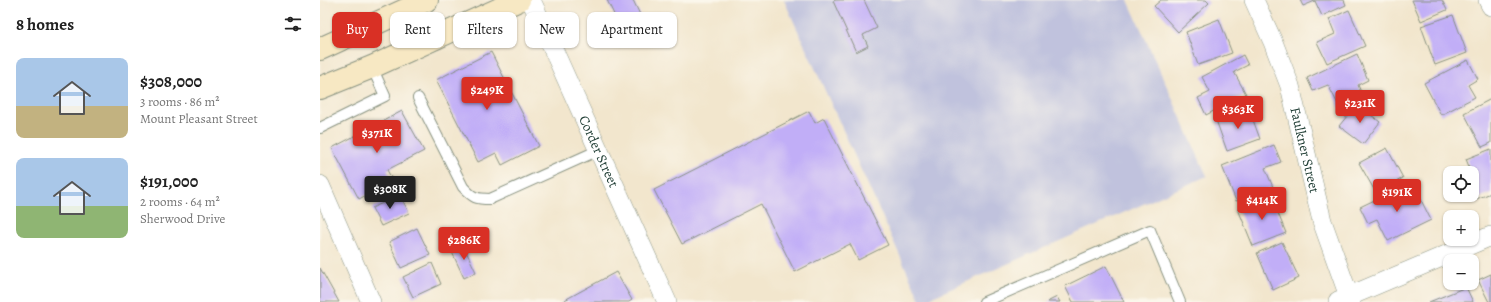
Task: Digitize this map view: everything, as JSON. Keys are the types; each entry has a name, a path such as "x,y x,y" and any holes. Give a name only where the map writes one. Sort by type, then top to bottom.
{"main road":[{"path":"320,49 427,0"},
{"path":"320,88 372,67 519,0"}],"street":[{"name":"Corder Street","path":"531,0 667,302"},
{"name":"Faulkner Street","path":"1254,0 1273,42 1290,86 1322,220 1345,300"},
{"path":"1488,0 1491,6"},
{"path":"320,185 371,302"},
{"path":"1345,300 1491,236"}],"lane":[{"path":"320,128 385,96 372,67"},
{"path":"418,98 463,187 471,196 479,199 490,199 598,150"},
{"path":"984,302 1150,230 1180,302"}],"shaded area":[{"path":"784,0 1128,0 1207,176 921,302"}],"building":[{"path":"607,0 633,0 639,12 613,12"},
{"path":"864,0 877,28 863,35 868,46 856,52 833,1"},
{"path":"1161,0 1206,0 1209,3 1178,32 1154,6"},
{"path":"1300,0 1344,0 1346,5 1322,16 1315,1 1303,6"},
{"path":"1412,0 1442,0 1447,10 1421,21"},
{"path":"1349,10 1365,46 1327,63 1317,42 1335,34 1329,19"},
{"path":"1453,15 1467,53 1435,65 1421,26"},
{"path":"1219,19 1232,53 1198,65 1186,32"},
{"path":"491,52 539,146 502,165 496,153 478,162 436,80"},
{"path":"1357,54 1368,80 1358,85 1363,97 1340,108 1328,85 1313,91 1307,78"},
{"path":"1243,55 1248,65 1234,72 1246,94 1206,115 1198,98 1210,92 1202,77"},
{"path":"1468,60 1478,79 1468,85 1475,97 1441,115 1424,83"},
{"path":"1491,99 1491,143 1482,147 1464,113"},
{"path":"1357,104 1380,122 1363,144 1339,126"},
{"path":"1249,109 1260,139 1227,151 1216,120"},
{"path":"402,111 424,151 387,170 393,181 359,199 332,148"},
{"path":"809,111 815,123 824,118 888,245 858,260 850,244 795,272 761,204 682,244 654,190"},
{"path":"1274,145 1281,162 1265,168 1273,187 1236,201 1222,166"},
{"path":"1387,148 1403,178 1376,193 1359,163"},
{"path":"1491,149 1491,193 1479,198 1479,166 1469,166 1466,159"},
{"path":"1415,188 1431,220 1388,241 1377,219 1368,223 1360,207 1389,193 1392,200"},
{"path":"400,195 409,213 381,226 372,208"},
{"path":"1271,196 1286,233 1253,246 1238,209"},
{"path":"417,228 430,255 401,268 389,242"},
{"path":"1282,242 1299,278 1273,290 1257,253"},
{"path":"463,245 476,272 464,278 451,250"},
{"path":"432,263 441,284 413,297 403,277"},
{"path":"1106,266 1124,302 1073,302 1065,286"},
{"path":"320,268 339,302 320,302"},
{"path":"616,272 632,300 629,302 561,302"},
{"path":"1491,274 1491,302 1489,302 1479,280"},
{"path":"1459,290 1467,290 1473,302 1429,302"},
{"path":"1057,297 1060,302 1047,302"}]}
